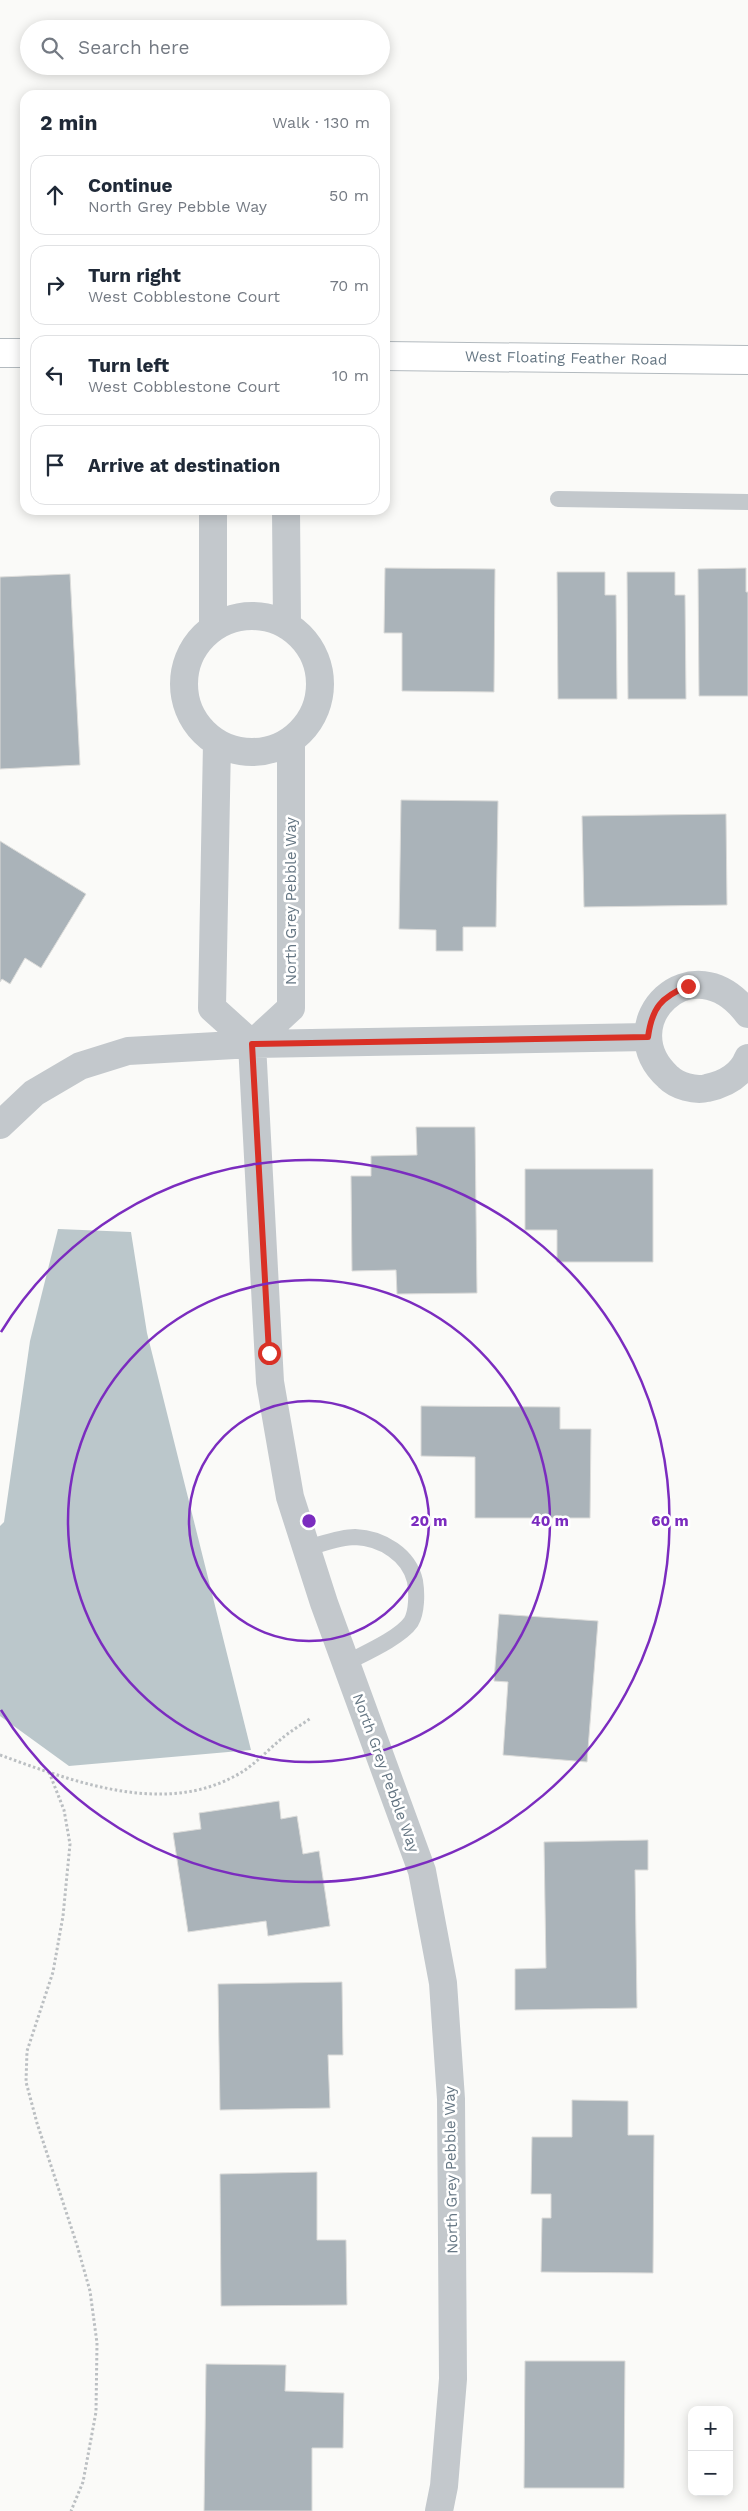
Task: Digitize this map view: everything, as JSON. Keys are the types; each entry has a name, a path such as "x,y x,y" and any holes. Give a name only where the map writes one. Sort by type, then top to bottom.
{"main road":[{"path":"0,353 20,353"},
{"name":"West Floating Feather Road","path":"390,356 748,360"}],"street":[{"path":"213,515 213,628"},
{"path":"286,515 287,625"},
{"path":"250,616 269,618 287,625 303,638 314,654 320,672 320,692 315,711 306,728 291,741 274,750 254,753 235,751 217,743 201,731 190,715 184,696 184,677 188,658 198,641 213,628 230,619 250,616"},
{"name":"North Grey Pebble Way","path":"291,741 291,1008 252,1044 270,1382 290,1497 346,1663 422,1871 443,1983 451,2099 453,2380 444,2486 439,2511"},
{"path":"217,743 212,1008 252,1044"},
{"path":"748,1014 737,1000 723,989 706,984 688,986 672,992 659,1004 650,1020 648,1037 650,1054 659,1069 671,1080 686,1087 703,1089 720,1085 734,1077 748,1058"},
{"path":"0,1125 34,1093 80,1066 128,1051 252,1044 648,1037"}],"lane":[{"path":"558,499 748,502"},
{"path":"307,1548 354,1537 376,1540 394,1550 411,1567 415,1585 416,1606 410,1623 392,1637 346,1663"}],"path":[{"path":"0,1755 49,1772 121,1792 146,1794 208,1787 242,1772 282,1738 311,1718"},
{"path":"49,1772 64,1810 70,1844 63,1916 52,1972 27,2050 26,2082 36,2123 90,2291 97,2343 96,2412 83,2482 71,2511"}],"shaded area":[{"path":"58,1229 131,1232 147,1333 251,1750 69,1766 0,1716 0,1526 4,1522 30,1341"}],"building":[{"path":"385,568 495,569 494,692 402,691 402,633 384,633"},
{"path":"746,568 746,592 748,592 748,696 699,696 698,569"},
{"path":"557,572 605,572 605,595 616,595 617,699 558,699"},
{"path":"627,572 675,572 675,595 685,595 686,699 628,699"},
{"path":"70,574 80,765 0,769 0,577"},
{"path":"401,800 498,801 496,927 463,927 463,951 436,951 436,930 399,929"},
{"path":"726,814 727,905 584,907 582,816"},
{"path":"0,841 86,894 41,968 25,958 10,984 2,979 0,982"},
{"path":"416,1127 475,1127 477,1293 397,1294 396,1270 352,1271 351,1176 371,1176 371,1156 417,1155"},
{"path":"525,1169 653,1169 653,1262 557,1262 557,1230 525,1230"},
{"path":"421,1406 560,1407 560,1429 591,1429 590,1518 475,1518 475,1457 421,1456"},
{"path":"499,1614 598,1621 587,1762 503,1755 508,1682 494,1681"},
{"path":"279,1801 281,1819 297,1816 303,1854 319,1851 330,1926 268,1936 266,1921 188,1932 173,1833 201,1829 199,1813"},
{"path":"648,1840 648,1870 635,1870 637,2008 515,2010 515,1969 546,1968 544,1842"},
{"path":"342,1982 343,2055 328,2055 330,2108 220,2110 218,1984"},
{"path":"572,2100 628,2101 628,2135 654,2135 653,2273 541,2272 542,2218 551,2218 551,2194 531,2194 532,2137 572,2137"},
{"path":"317,2172 317,2240 346,2240 347,2305 221,2306 220,2174"},
{"path":"525,2361 625,2361 624,2488 524,2488"},
{"path":"206,2364 286,2365 285,2391 344,2393 343,2448 312,2448 312,2511 204,2511"}],"route":[{"path":"269,1353 252,1044 648,1037 650,1020 659,1004 672,992 688,986"}]}
